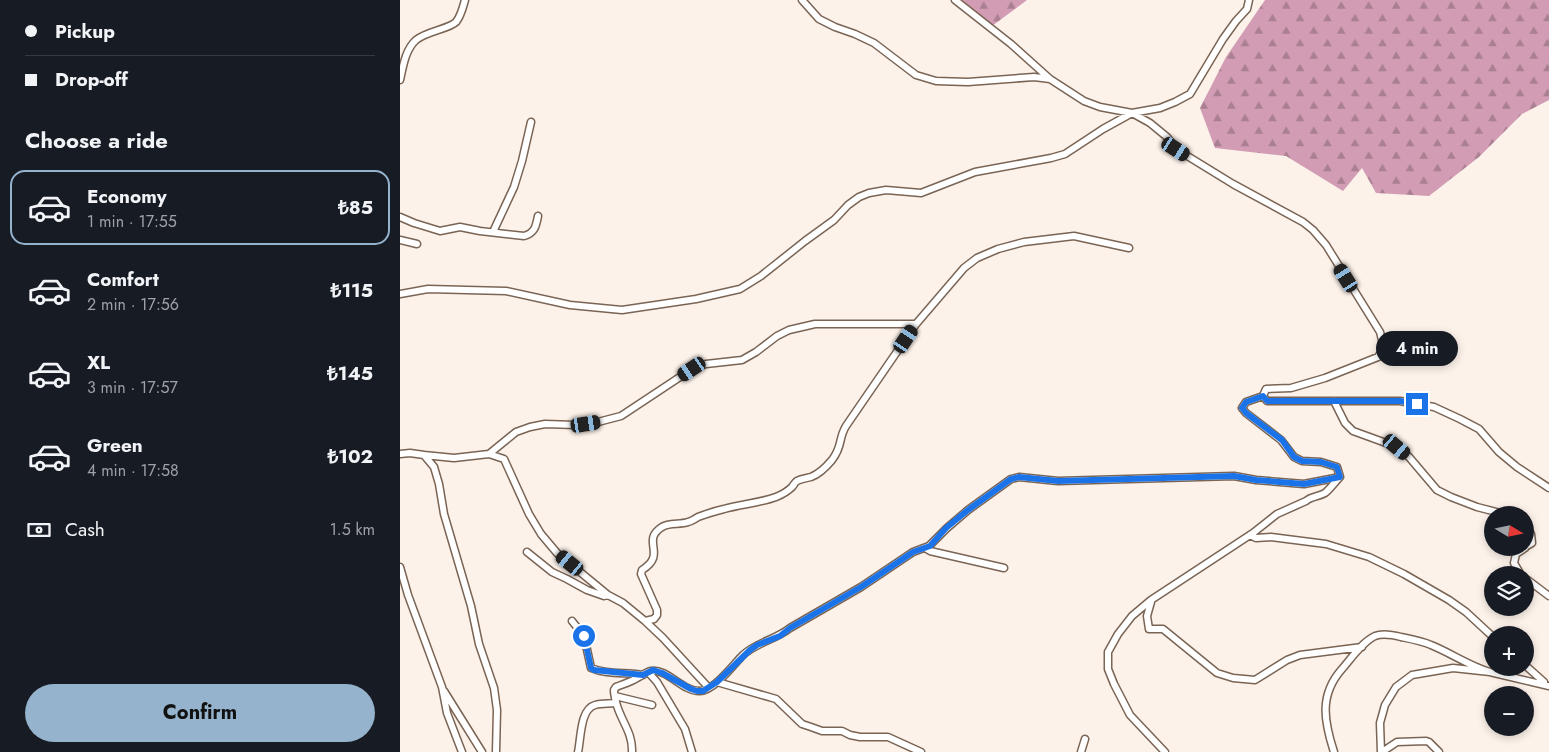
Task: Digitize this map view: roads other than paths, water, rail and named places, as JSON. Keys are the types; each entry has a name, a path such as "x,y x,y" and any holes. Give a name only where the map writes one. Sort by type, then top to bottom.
{"street":[{"path":"400,80 402,60 415,41 424,35 456,22 461,14 465,0"},
{"path":"802,0 819,19 835,28 855,34 874,43 916,75 936,82 968,82 1034,77 1050,79"},
{"path":"955,0 1011,44 1050,79 1084,101 1100,107 1132,113 1158,129 1176,149 1233,184 1303,222 1326,245 1380,332 1384,348 1378,357 1325,378 1290,388 1266,390 1263,396 1246,402 1242,408 1282,440 1294,457 1302,461 1321,462 1337,467 1340,477"},
{"path":"400,294 428,289 506,291 570,305 622,310 696,299 740,289 761,276 834,220 848,205 868,193 886,190 921,193 975,172 1065,154 1102,129 1132,113 1160,108 1190,94 1223,39 1247,9 1249,0"},
{"path":"493,232 514,187 522,161 530,122"},
{"path":"400,217 440,230 460,227 524,236 534,231 538,216"},
{"path":"645,621 654,619 657,615 657,610 641,574 642,570 650,566 655,559 652,541 654,535 668,524 687,523 697,517 721,509 776,497 794,486 798,480 814,476 823,469 838,452 841,446 841,434 846,426 916,324 964,268 977,258 998,249 1024,242 1074,236 1129,248"},
{"path":"400,240 417,244"},
{"path":"489,454 516,432 530,427 544,424 576,426 621,416 692,369 706,364 742,360 789,330 816,324 916,324"},
{"path":"1263,396 1267,401 1400,401 1434,407 1479,429 1499,452 1516,467 1549,488"},
{"path":"1334,401 1345,423 1353,431 1397,447 1409,457 1437,490 1484,509"},
{"path":"400,454 410,453 454,458 489,454 504,459 541,534 557,553 645,621 708,688"},
{"path":"424,455 434,467 444,514 471,606 479,644 494,688 497,710 496,752"},
{"path":"632,752 629,731 615,700 614,690 616,687 653,670 691,689 703,691 717,682 757,645 780,636 790,628 861,587 913,552 925,548 968,510 1005,482 1019,477 1058,481 1234,476 1304,484 1340,477"},
{"path":"1165,752 1130,715 1118,693 1108,668 1108,652 1118,634 1132,616 1151,600 1250,535 1277,514 1326,492 1340,477"},
{"path":"1250,535 1256,538 1270,537 1326,544 1368,557 1404,574 1449,600 1484,629"},
{"path":"925,548 930,551 1004,568"},
{"path":"527,552 552,572 567,578 587,590 604,596 608,594"},
{"path":"400,568 442,687 447,713 462,752"},
{"path":"1534,585 1549,596"},
{"path":"1151,600 1147,616 1149,628 1163,629 1223,676 1255,680 1287,660 1300,655 1362,647"},
{"path":"572,621 584,636 591,668 605,672 645,674 657,682 686,729 692,752"},
{"path":"1334,752 1325,722 1327,696 1333,681 1373,637 1383,634 1429,644 1484,670"},
{"path":"1381,752 1380,723 1385,705 1396,687 1412,675 1453,668 1484,671"},
{"path":"1534,673 1548,685"},
{"path":"1508,676 1548,685"},
{"path":"717,682 776,699 802,724 822,731 842,731 860,737 894,738 921,752"},
{"path":"442,687 482,752"},
{"path":"578,752 582,727 586,713 590,708 615,700 652,705"},
{"path":"1081,752 1085,739"},
{"path":"1381,752 1397,742 1408,741 1429,742 1439,752"}]}
